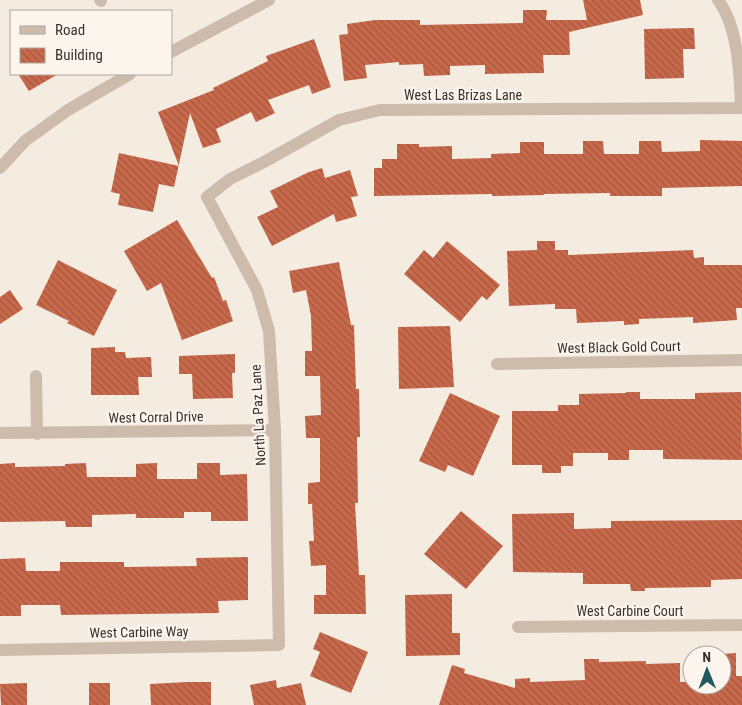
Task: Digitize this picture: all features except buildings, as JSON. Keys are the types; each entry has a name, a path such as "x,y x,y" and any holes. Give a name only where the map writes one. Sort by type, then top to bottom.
{"street":[{"path":"172,51 269,0"},
{"path":"718,0 726,11 739,65 742,108"},
{"path":"0,168 24,141 68,110 128,75"},
{"name":"West Las Brizas Lane","path":"207,197 230,179 339,120 380,110 742,108"},
{"name":"North La Paz Lane","path":"207,197 257,290 268,331 275,430 279,645"},
{"name":"West Black Gold Court","path":"497,364 742,360"},
{"path":"36,376 37,434"},
{"name":"West Corral Drive","path":"0,433 275,430"},
{"name":"West Carbine Court","path":"518,627 742,625"},
{"name":"West Carbine Way","path":"0,650 279,645"}]}
